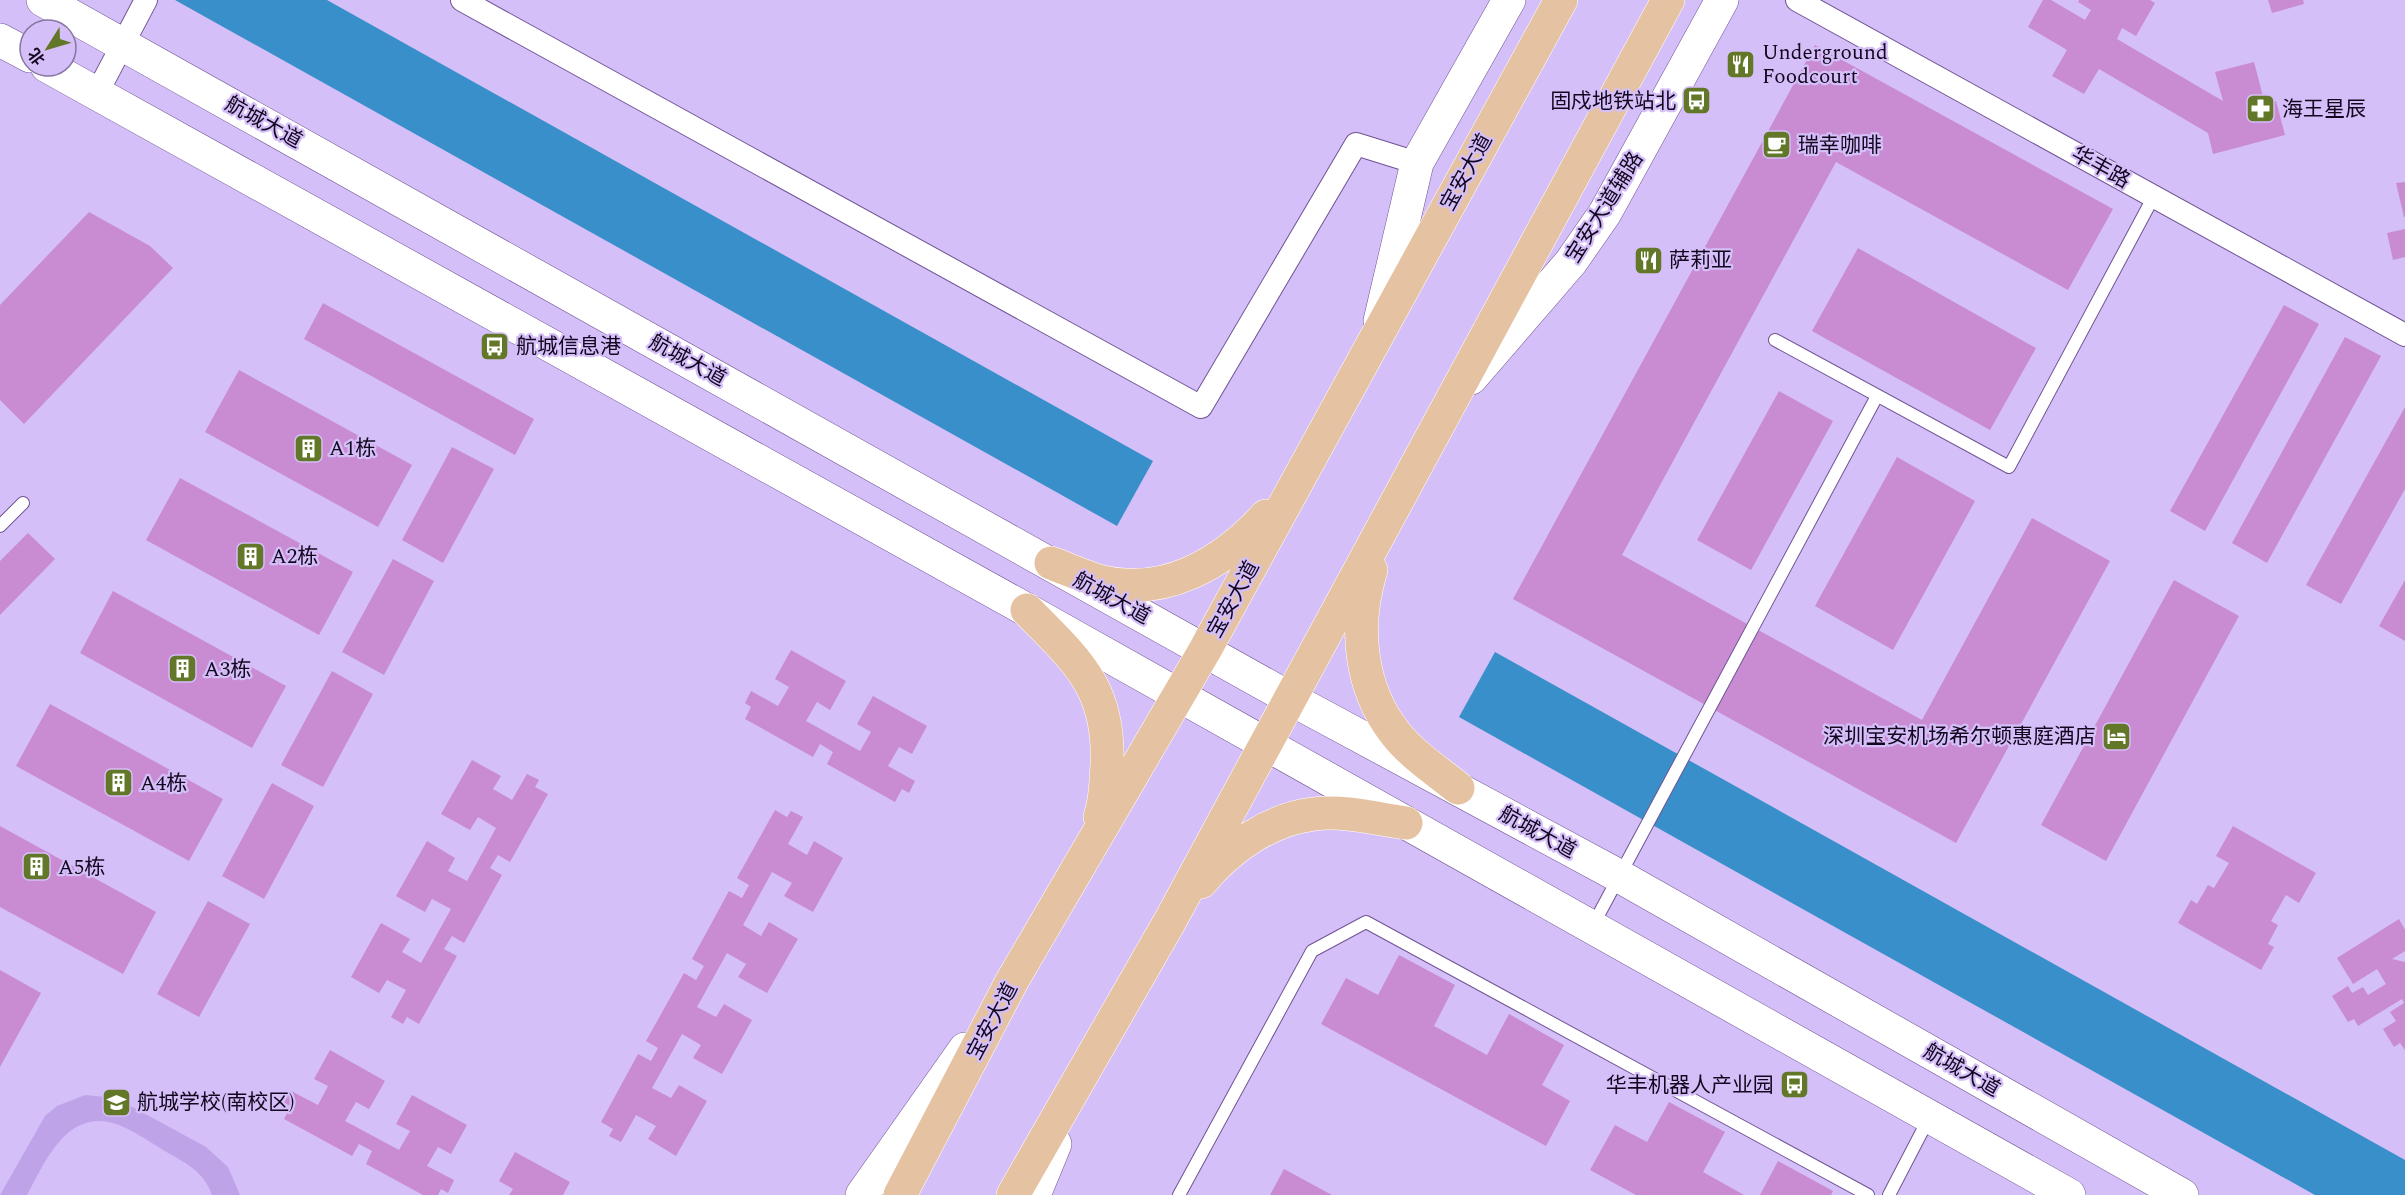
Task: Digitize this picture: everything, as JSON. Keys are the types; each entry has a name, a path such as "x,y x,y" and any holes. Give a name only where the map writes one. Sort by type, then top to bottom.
{"main road":[{"name":"航城大道","path":"43,0 1291,699 1619,876 2182,1195"},
{"path":"1376,334 1418,163 1509,0"},
{"name":"宝安大道","path":"900,1195 1012,981 1204,650 1561,0"},
{"path":"1012,1195 1170,921 1668,0"},
{"name":"宝安大道辅路","path":"1456,395 1571,262 1591,233 1722,0"},
{"path":"0,40 18,50"},
{"path":"69,78 1027,610 2069,1195"},
{"path":"1051,563 1099,581 1127,585 1153,585 1178,579 1206,568 1229,552 1298,482"},
{"path":"1383,529 1365,586 1361,634 1366,679 1380,710 1396,734 1415,754 1458,788"},
{"path":"1027,610 1086,674 1105,716 1108,745 1103,808 1086,855"},
{"path":"1170,921 1208,874 1223,860 1253,836 1281,821 1315,814 1351,814 1407,823"},
{"path":"862,1195 1012,981"},
{"path":"1034,1195 1087,1065"}],"street":[{"path":"462,0 1201,407 1356,144 1418,163"},
{"name":"华丰路","path":"1797,0 2405,335"},
{"path":"97,93 144,3"}],"lane":[{"path":"1775,340 2009,467 2154,196"},
{"path":"1591,928 1877,396"},
{"path":"0,526 23,503"},
{"path":"1179,1195 1312,951 1366,922 1868,1195"},
{"path":"1888,1195 1930,1117"}],"shaded area":[{"path":"85,1095 116,1098 206,1147 228,1167 240,1195 212,1195 199,1173 186,1163 130,1130 101,1121 86,1123 72,1130 61,1140 51,1152 27,1195 0,1195 45,1116 57,1106"}],"water":[{"path":"175,0 327,0 1153,461 1117,526"},
{"path":"1495,652 2405,1160 2405,1195 2315,1195 1459,717"}],"building":[{"path":"2043,0 2051,0 2085,20 2091,10 2078,2 2079,0 2150,0 2155,3 2136,36 2122,28 2117,39 2223,101 2215,72 2254,62 2265,104 2276,101 2285,135 2213,154 2208,133 2099,69 2084,94 2052,76 2067,50 2028,27"},
{"path":"2268,0 2303,0 2304,4 2272,13"},
{"path":"1815,45 2113,209 2068,290 1836,162 1622,555 1922,720 2032,518 2110,561 1956,843 1513,599"},
{"path":"2405,182 2405,217 2404,217 2396,183"},
{"path":"89,212 150,246 173,268 24,424 0,400 0,305"},
{"path":"2405,229 2405,257 2393,260 2387,233"},
{"path":"1858,248 2036,348 1990,430 1812,331"},
{"path":"323,303 534,419 515,455 304,339"},
{"path":"2284,305 2319,324 2205,531 2170,511"},
{"path":"2345,337 2381,356 2267,563 2232,543"},
{"name":"A1栋","path":"239,370 412,465 378,527 205,432"},
{"path":"1779,391 1833,421 1751,570 1697,540"},
{"path":"2405,407 2405,489 2341,604 2306,585"},
{"path":"452,447 494,469 443,563 402,540"},
{"path":"1897,457 1975,501 1893,650 1815,606"},
{"name":"A2栋","path":"180,478 353,572 319,635 146,540"},
{"path":"28,533 55,559 0,615 0,561"},
{"path":"393,559 434,581 384,675 342,652"},
{"path":"2174,580 2239,616 2106,861 2041,825"},
{"path":"2405,580 2405,641 2379,626"},
{"name":"A3栋","path":"113,591 286,686 252,748 80,653"},
{"path":"791,650 846,681 830,710 817,702 806,721 860,751 871,732 857,724 873,696 927,726 912,754 899,747 888,766 915,781 909,793 902,789 895,802 827,764 833,752 820,744 813,757 745,719 751,707 745,703 751,691 778,706 789,687 775,679"},
{"path":"332,671 373,694 323,787 281,765"},
{"name":"A4栋","path":"50,704 223,799 189,861 16,766"},
{"path":"472,760 501,776 493,789 512,800 527,774 539,780 535,787 548,794 510,862 498,855 490,868 502,875 464,943 452,936 444,949 457,956 419,1024 407,1017 403,1024 391,1017 406,990 387,980 379,993 351,977 381,923 410,939 402,952 421,963 451,909 432,899 425,912 396,896 427,841 455,858 448,871 467,881 496,828 478,817 470,830 441,814"},
{"path":"272,783 314,806 264,899 222,876"},
{"path":"775,810 787,817 791,811 803,817 788,844 807,855 814,841 843,858 813,912 784,896 792,883 772,872 743,925 761,936 769,922 798,939 767,993 738,977 746,964 727,953 697,1007 716,1017 724,1004 752,1020 722,1074 693,1058 701,1045 682,1034 652,1088 671,1098 679,1085 707,1101 676,1156 648,1139 656,1126 636,1115 621,1142 609,1136 613,1129 601,1122 638,1054 651,1061 658,1048 646,1041 684,973 696,980 704,966 692,959 729,891 742,898 749,885 737,878"},
{"name":"A5栋","path":"0,826 156,912 123,974 0,907"},
{"path":"2233,826 2316,873 2299,903 2286,895 2271,921 2278,925 2268,944 2274,947 2261,970 2178,923 2191,900 2197,904 2208,885 2214,888 2229,863 2216,856"},
{"path":"208,901 250,924 199,1017 157,994"},
{"path":"2399,919 2405,930 2405,951 2392,959 2405,962 2405,1050 2400,1043 2394,1047 2383,1029 2396,1021 2390,1012 2404,1003 2402,999 2358,1026 2354,1019 2348,1022 2332,996 2348,986 2352,993 2363,987 2368,995 2386,984 2377,969 2353,984 2337,958"},
{"path":"1399,955 1455,985 1434,1026 1487,1055 1509,1014 1564,1045 1542,1085 1570,1101 1546,1146 1321,1024 1346,978 1378,995"},
{"path":"0,970 41,993 0,1067"},
{"path":"330,1050 385,1081 369,1109 356,1102 345,1121 399,1150 410,1131 396,1124 412,1095 467,1125 451,1154 438,1147 427,1166 454,1180 448,1193 441,1189 438,1195 423,1195 366,1164 372,1151 359,1144 352,1156 284,1119 291,1106 284,1103 291,1091 318,1105 328,1086 314,1079"},
{"path":"1669,1102 1725,1132 1703,1172 1744,1195 1636,1195 1590,1170 1615,1125 1647,1142"},
{"path":"515,1152 570,1182 563,1195 509,1195 513,1189 499,1181"},
{"path":"1778,1161 1833,1191 1831,1195 1760,1195"},
{"path":"1284,1169 1332,1195 1270,1195"}],"place":[{"name":"Underground Foodcourt","path":"1741,64"},
{"name":"固戍地铁站北","path":"1697,101"},
{"name":"海王星辰","path":"2261,109"},
{"name":"瑞幸咖啡","path":"1777,145"},
{"name":"萨莉亚","path":"1648,260"},
{"name":"航城信息港","path":"495,346"},
{"name":"A1栋","path":"308,448"},
{"name":"A2栋","path":"250,556"},
{"name":"A3栋","path":"183,669"},
{"name":"深圳宝安机场希尔顿惠庭酒店","path":"2117,736"},
{"name":"A4栋","path":"119,783"},
{"name":"A5栋","path":"37,867"},
{"name":"华丰机器人产业园","path":"1795,1085"},
{"name":"航城学校(南校区)","path":"116,1102"}]}
